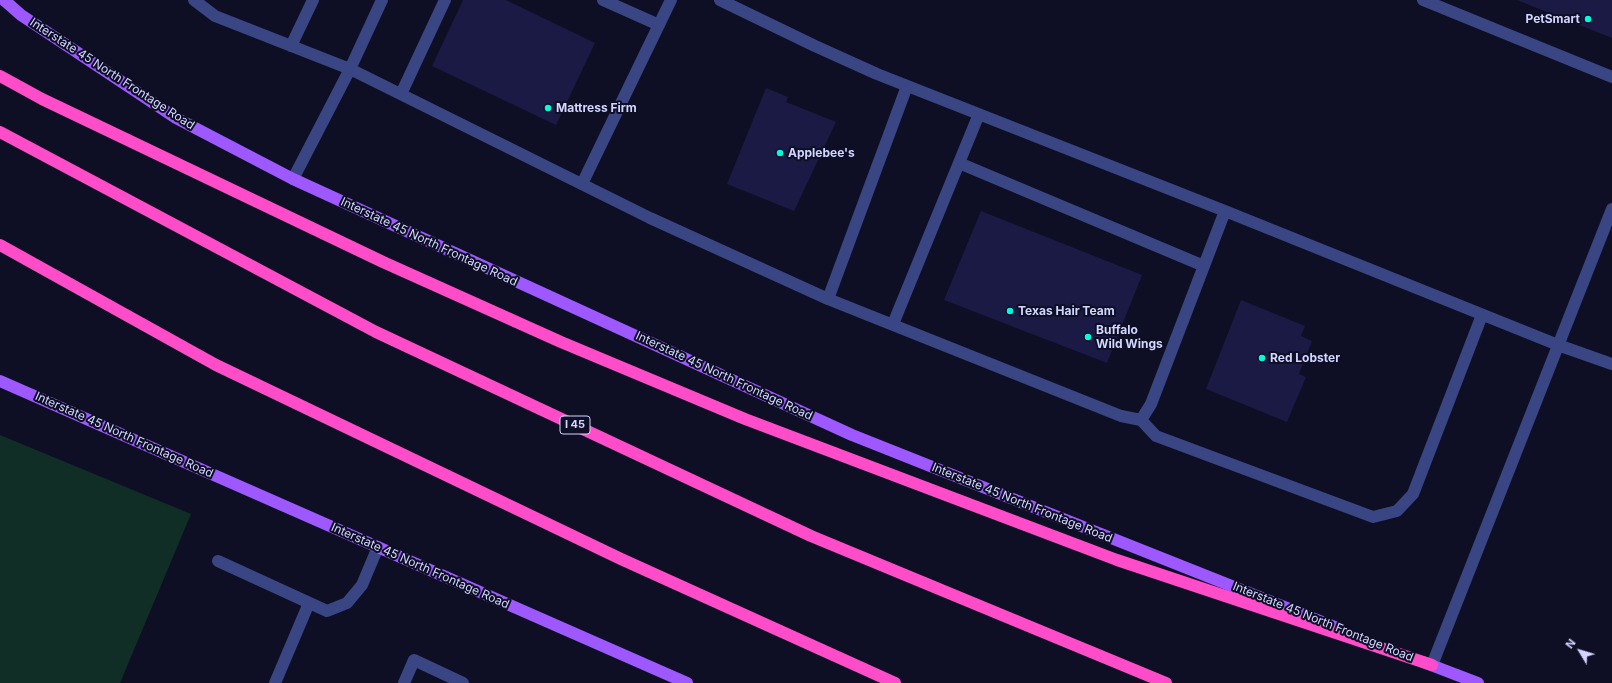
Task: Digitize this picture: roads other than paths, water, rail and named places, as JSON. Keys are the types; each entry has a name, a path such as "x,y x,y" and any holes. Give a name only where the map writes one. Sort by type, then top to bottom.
{"highway":[{"path":"0,76 42,99 383,262 561,342 738,416 1117,560 1432,666"},
{"name":"I 45","path":"0,132 383,336 811,536 1166,683"},
{"path":"0,245 216,365 622,559 895,683"}],"main road":[{"name":"Interstate 45 North Frontage Road","path":"4,0 21,15 176,118 293,179 852,435 1478,683"},
{"name":"Interstate 45 North Frontage Road","path":"0,381 687,683"}],"lane":[{"path":"194,0 215,16 350,69 650,218 828,299 1121,416 1140,420 1156,436 1373,517 1397,511 1412,494 1482,314"},
{"path":"291,46 313,0"},
{"path":"293,179 350,69 382,0"},
{"path":"401,94 445,0"},
{"path":"603,0 658,25"},
{"path":"582,184 671,0"},
{"path":"720,0 815,46 907,86 1225,211 1558,345 1612,364"},
{"path":"1423,0 1612,77"},
{"path":"828,299 907,86"},
{"path":"893,324 979,114"},
{"path":"959,163 1204,266"},
{"path":"1432,666 1612,209"},
{"path":"1140,420 1151,404 1225,211"},
{"path":"218,561 327,611 348,603 362,585 378,547"},
{"path":"275,683 309,603"},
{"path":"404,683 414,660 464,683"}],"place":[{"name":"PetSmart","path":"1588,19"},
{"name":"Mattress Firm","path":"548,108"},
{"name":"Applebee's","path":"780,153"},
{"name":"Texas Hair Team","path":"1010,311"},
{"name":"Buffalo Wild Wings","path":"1088,337"},
{"name":"Red Lobster","path":"1262,358"}]}
